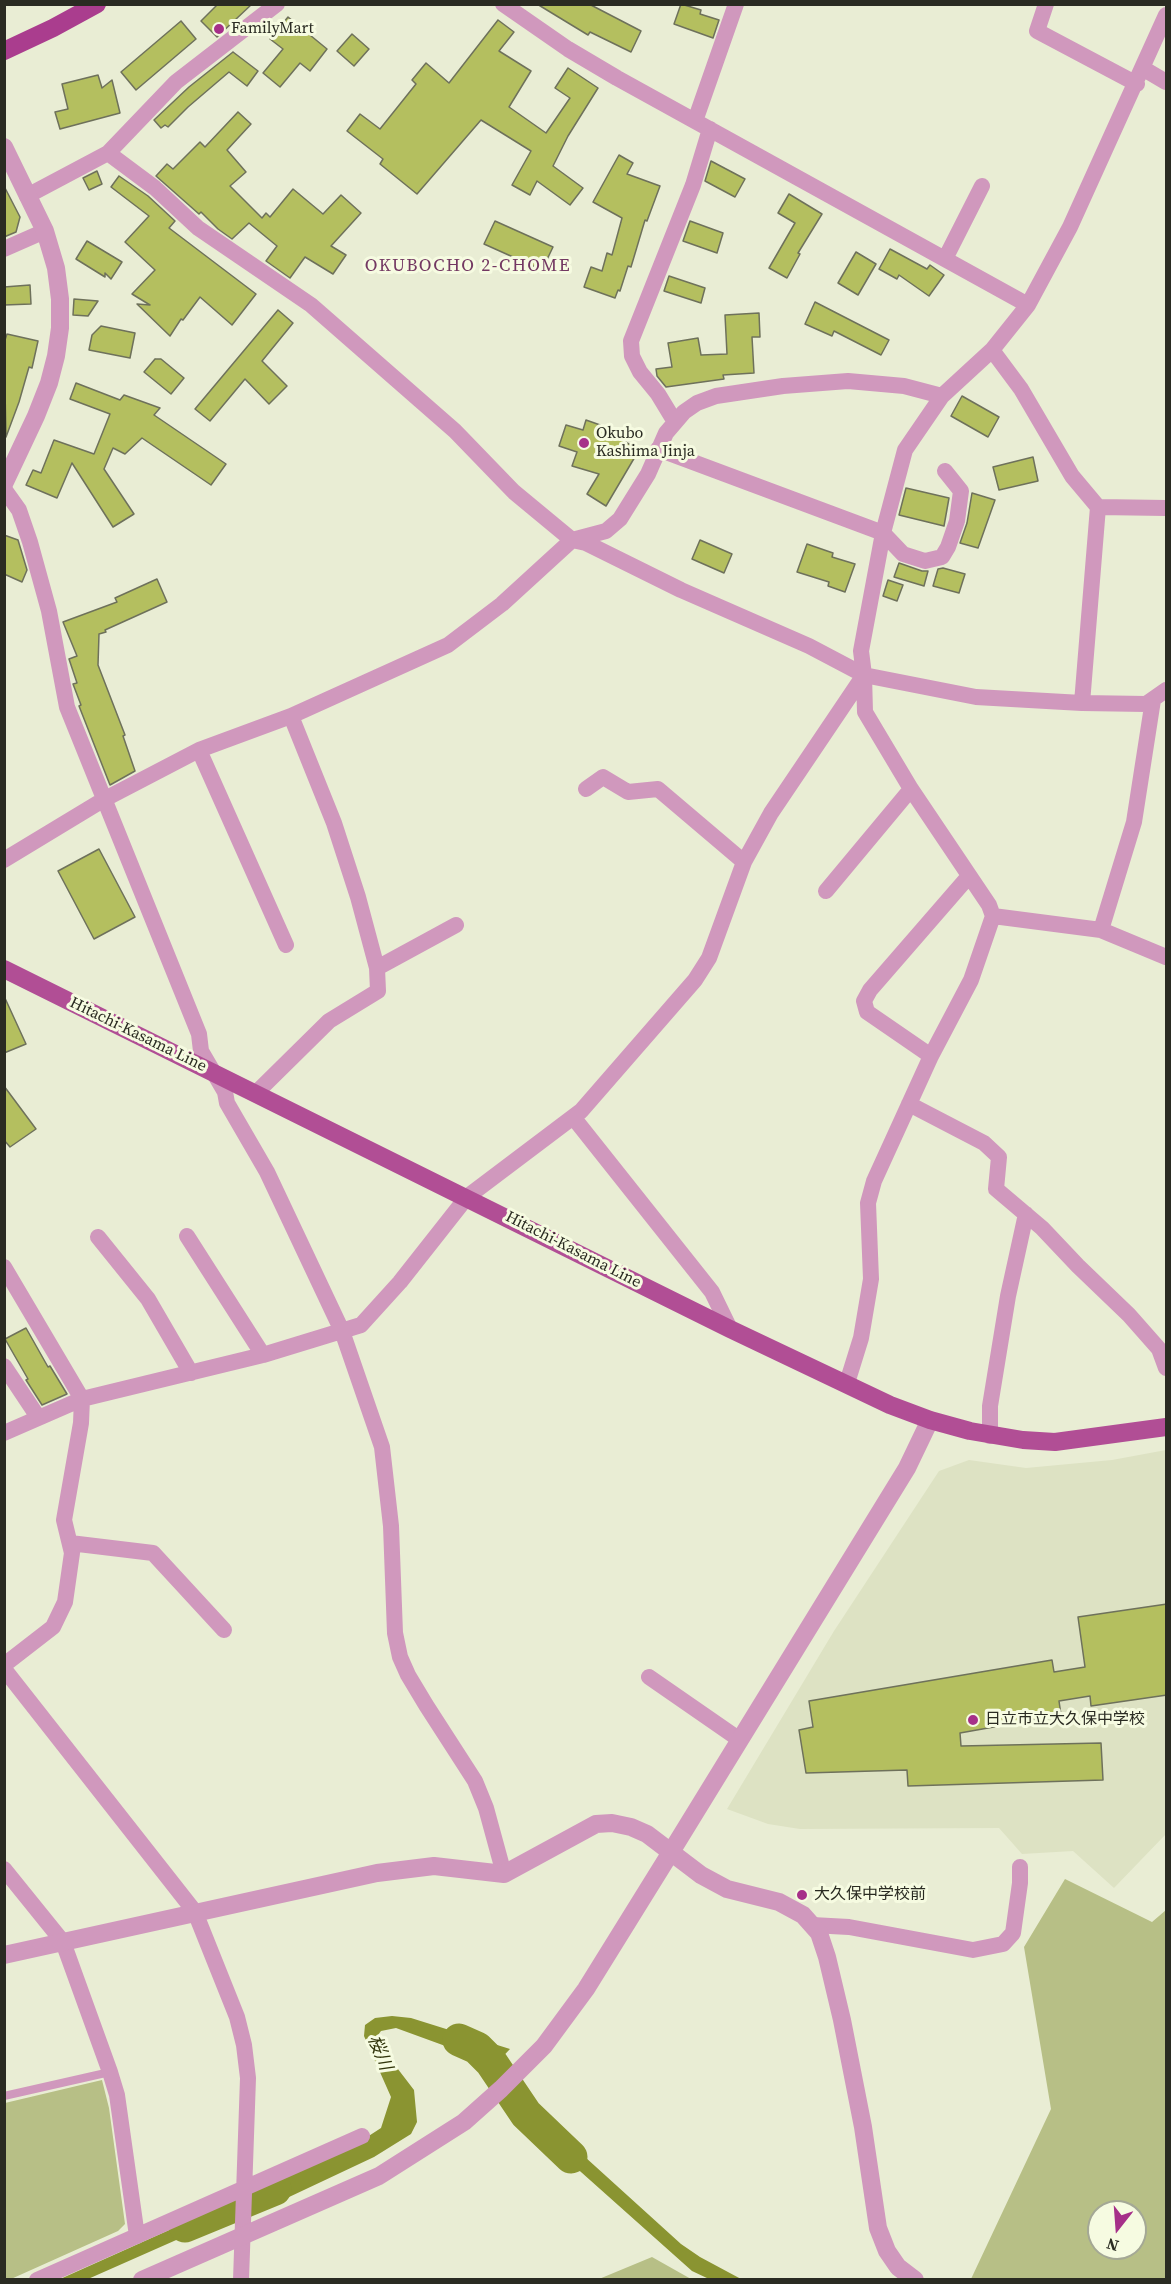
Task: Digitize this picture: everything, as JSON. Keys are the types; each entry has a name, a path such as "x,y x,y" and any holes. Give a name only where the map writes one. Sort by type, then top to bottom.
{"highway":[{"path":"4,51 53,28 96,4"}],"main road":[{"name":"Hitachi-Kasama Line","path":"4,969 730,1329 890,1405 930,1420 990,1436 1055,1442 1167,1427"}],"street":[{"path":"27,196 108,153 176,82 277,4"},
{"path":"675,422 658,394 640,372 632,356 631,341 693,185 702,125 736,4"},
{"path":"1046,4 1037,31 1140,76 1167,82"},
{"path":"513,7 568,49 1028,305"},
{"path":"847,1383 861,1338 871,1279 868,1203 874,1180 931,1056 970,980 993,916 989,905 911,789 865,712 861,651 883,533 905,450 942,396 992,350 1028,305 1070,227 1167,15"},
{"path":"4,147 45,231 56,268 60,299 60,327 56,356 36,416 4,484"},
{"path":"108,153 155,188 198,228 311,305 455,431 514,492 572,540 585,543 681,590 809,646 864,675 976,697 1146,704 1160,695"},
{"path":"945,259 982,186"},
{"path":"4,249 45,231"},
{"path":"992,350 1021,389 1072,476 1098,507 1082,703"},
{"path":"4,860 103,800 199,750 291,716 448,645 502,604 572,540 606,531 620,519 648,474 666,433 684,412 697,403 716,396 783,386 848,381 904,386 942,396"},
{"path":"658,449 883,533 903,554 925,561 942,557 948,547 957,520 961,491 945,471"},
{"path":"648,474 683,459"},
{"path":"4,489 19,510 30,542 49,611 67,707 199,1034 201,1051 225,1092 227,1104 267,1172 342,1332 382,1447 391,1526 395,1633 400,1657 426,1705 475,1781 486,1808 504,1874"},
{"path":"1098,507 1167,508"},
{"path":"4,1432 82,1399 262,1355 361,1325 400,1282 467,1197 581,1111 656,1027 705,965 744,861 771,813 864,675"},
{"path":"1101,930 1134,822 1160,695"},
{"path":"256,1093 329,1021 378,991 376,968 358,897 334,823 291,716"},
{"path":"199,750 286,945"},
{"path":"586,789 603,777 628,792 658,789 744,861"},
{"path":"826,891 911,789"},
{"path":"931,1056 867,1012 864,1001 870,990 969,876"},
{"path":"993,916 1101,930 1167,957"},
{"path":"376,968 456,926"},
{"path":"909,1104 984,1143 999,1157 996,1189 1042,1228 1130,1315 1159,1349 1167,1368"},
{"path":"573,1117 712,1292 730,1329"},
{"path":"990,1436 990,1406 1004,1318 1026,1214"},
{"path":"187,1236 262,1355"},
{"path":"98,1237 148,1299 191,1373"},
{"path":"4,1268 82,1399 81,1423 64,1520 72,1553 65,1602 53,1627 4,1665"},
{"path":"4,1366 38,1417"},
{"path":"142,2280 243,2228 379,2176 464,2122 530,2061 560,2026 586,1989 907,1468 930,1420"},
{"path":"70,1543 153,1553 224,1630"},
{"path":"4,1669 195,1912 237,2017 244,2045 248,2078 241,2280"},
{"path":"649,1677 740,1740"},
{"path":"4,1955 377,1873 445,1866 504,1874 596,1824 612,1822 631,1827 647,1834 701,1875 728,1888 779,1902 803,1915 819,1933 842,2020 863,2127 878,2228 892,2259 913,2279"},
{"path":"812,1925 849,1927 973,1950 1003,1944 1013,1934 1020,1867"},
{"path":"4,1869 63,1942 117,2095 137,2235"},
{"path":"38,2280 137,2235 244,2192 362,2136"}],"lane":[{"path":"4,2096 110,2072"}],"shaded area":[{"name":"日立市立大久保中学校","path":"1166,1450 1166,1834 1114,1888 1073,1851 1022,1854 999,1828 800,1829 768,1824 727,1809 834,1631 939,1471 969,1460 1026,1468 1112,1460"},
{"path":"1065,1879 1152,1922 1166,1910 1166,2279 971,2279 1051,2109 1024,1947"},
{"path":"102,2080 109,2108 125,2224 118,2231 11,2279 5,2279 5,2103"},
{"path":"652,2257 691,2279 599,2279"}],"water":[{"path":"392,2016 411,2018 510,2049 490,2070 481,2059 396,2028 381,2031 378,2035 391,2060 414,2090 417,2122 411,2134 374,2157 253,2214 253,2191 361,2141 381,2128 391,2097 364,2036 365,2025 375,2018"},
{"path":"542,2118 681,2244 741,2279 709,2279 692,2271 535,2131"},
{"path":"227,2204 226,2218 88,2279 58,2280"}],"building":[{"name":"FamilyMart","path":"218,4 252,4 217,37 201,21"},
{"path":"537,4 589,4 641,31 631,52 590,32 588,35"},
{"path":"681,4 701,10 700,14 719,20 713,38 674,24"},
{"path":"288,17 327,49 310,71 300,63 280,87 263,73 283,49 270,39"},
{"path":"498,20 514,32 499,51 531,71 509,107 546,133 570,98 555,88 568,68 598,88 568,136 553,166 583,188 570,205 537,181 530,195 512,185 531,151 481,120 417,194 380,164 383,159 347,131 360,114 380,129 416,84 412,80 426,63 449,83"},
{"path":"181,21 196,39 136,90 121,72"},
{"path":"352,34 369,49 354,66 337,51"},
{"path":"233,52 258,71 247,86 229,72 168,127 165,125 161,128 154,120 189,87"},
{"path":"98,75 102,88 112,80 120,113 60,129 55,112 68,109 62,84"},
{"path":"238,112 251,124 227,150 246,172 230,186 262,218 266,213 270,217 293,189 323,214 341,195 361,213 331,246 346,255 333,274 305,257 290,278 266,261 277,246 249,223 232,239 201,212 199,214 156,176 167,164 173,169 200,142 205,147"},
{"path":"619,155 633,163 627,174 660,186 647,221 645,220 631,267 628,266 620,291 618,290 615,298 584,287 591,267 602,271 607,253 612,255 622,218 593,202"},
{"path":"711,161 745,179 735,197 705,181"},
{"path":"97,171 102,184 89,190 83,178"},
{"path":"119,176 148,196 175,221 169,228 256,294 232,325 200,297 170,336 137,304 150,305 132,294 155,270 125,242 149,216 111,187"},
{"path":"4,186 20,217 16,232 4,237"},
{"path":"789,194 822,214 798,253 800,254 787,278 769,268 795,223 778,213"},
{"path":"495,221 553,247 542,270 484,244"},
{"path":"690,221 723,233 717,253 683,241"},
{"path":"87,241 122,262 111,279 105,273 105,277 76,259"},
{"path":"890,249 927,269 930,265 944,275 929,296 899,275 897,279 879,269"},
{"path":"856,252 876,264 858,295 838,283"},
{"path":"669,276 705,288 701,303 664,291"},
{"path":"30,285 31,304 4,305 4,287"},
{"path":"74,299 98,301 88,316 73,315"},
{"path":"815,302 889,340 881,355 834,331 832,336 805,324"},
{"path":"278,310 293,323 262,361 287,386 269,404 245,379 210,421 195,409"},
{"path":"759,313 760,337 752,337 754,373 723,375 724,379 666,387 657,376 656,369 672,367 668,343 698,338 701,355 727,354 725,315"},
{"path":"101,326 135,333 130,358 89,350 92,335"},
{"path":"7,334 38,341 32,368 29,367 6,437 4,343"},
{"path":"155,359 161,359 184,378 171,394 144,372"},
{"path":"76,383 120,400 124,395 160,408 154,415 226,464 211,485 142,438 125,454 113,448 104,469 134,514 113,527 72,463 57,498 26,485 33,470 41,473 54,440 94,454 110,414 70,399"},
{"path":"962,396 999,417 988,437 951,416"},
{"path":"586,420 603,426 602,428 639,450 606,506 587,494 599,474 572,466 577,452 559,446 566,425 583,430"},
{"path":"1033,457 1038,481 999,490 993,467"},
{"path":"906,488 949,498 944,526 899,515"},
{"path":"972,493 995,500 978,548 960,543 967,523"},
{"path":"4,535 18,540 27,570 22,582 4,574"},
{"path":"700,540 732,554 724,573 692,559"},
{"path":"807,544 833,553 832,557 855,564 845,592 828,586 829,582 797,572"},
{"path":"899,563 928,571 924,586 894,577"},
{"path":"943,568 965,574 959,593 933,586 938,569"},
{"path":"157,579 167,602 99,634 98,665 125,735 123,736 135,771 110,785 79,706 81,705 73,684 77,683 69,659 77,656 63,622 117,602 115,598"},
{"path":"888,580 903,585 897,601 883,596"},
{"path":"99,849 135,917 94,939 58,871"},
{"path":"4,996 26,1044 4,1053"},
{"path":"4,1086 36,1129 10,1147 4,1140"},
{"path":"26,1328 48,1367 50,1366 67,1394 42,1405 5,1339"},
{"path":"1167,1604 1167,1695 1091,1706 1090,1696 1059,1701 1061,1715 960,1733 961,1746 1101,1743 1103,1780 908,1786 907,1770 806,1773 799,1730 813,1727 809,1701 1052,1660 1054,1672 1085,1667 1078,1617"}],"waterway":[{"name":"桜川","path":"459,2040 477,2048 491,2062 526,2114 571,2157"},
{"name":"桜川","path":"185,2226 275,2189"}],"place":[{"name":"FamilyMart","path":"219,29"},
{"name":"Okubo Kashima Jinja","path":"584,443"},
{"name":"日立市立大久保中学校","path":"973,1720"},
{"name":"大久保中学校前","path":"802,1895"}],"district":[{"name":"OKUBOCHO 2-CHOME","path":"468,266"}]}
